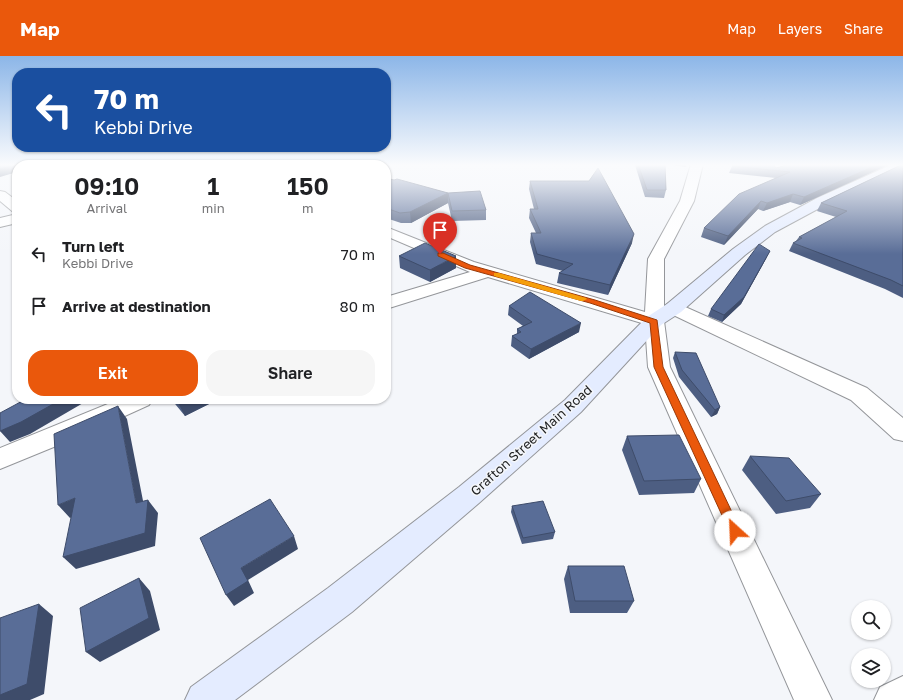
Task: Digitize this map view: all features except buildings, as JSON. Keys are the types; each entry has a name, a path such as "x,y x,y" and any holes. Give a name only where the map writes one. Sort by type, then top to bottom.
{"street":[{"path":"689,194 687,201 656,258 664,315 659,367 813,700"},
{"name":"Grafton Street Main Road","path":"204,700 340,600 469,495 572,406 664,315 739,252 770,229 839,194"},
{"path":"0,195 12,204"},
{"path":"0,222 12,219"},
{"path":"391,233 468,266 487,272 593,302 664,315 859,394 903,432"},
{"path":"391,301 487,272"},
{"path":"0,459 74,429 130,404"},
{"path":"893,700 903,695"}],"slow traffic":[{"path":"497,275 583,299"}],"route":[{"path":"440,254 468,266 654,321 659,367 735,531"}]}
